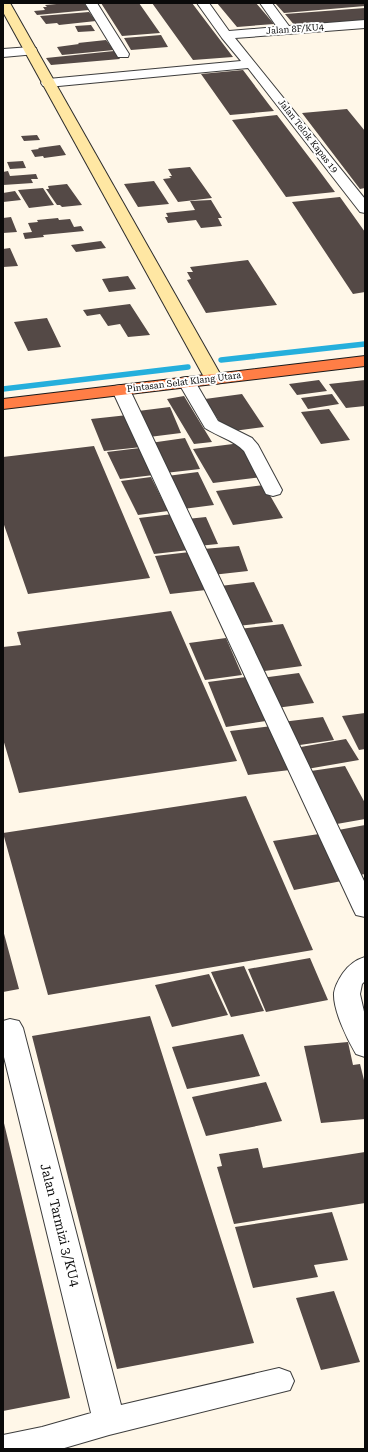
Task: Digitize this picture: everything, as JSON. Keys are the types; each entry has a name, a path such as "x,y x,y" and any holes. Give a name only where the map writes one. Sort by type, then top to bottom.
{"highway":[{"name":"Pintasan Selat Klang Utara","path":"3,404 365,361"}],"street":[{"path":"4,3 7,17 31,51 214,378"},
{"path":"91,3 123,54"},
{"name":"Jalan Telok Kapas 19","path":"203,3 226,35 251,64 365,209"},
{"path":"266,3 285,30"},
{"name":"Jalan 8F/KU4","path":"226,35 365,24"},
{"path":"3,53 31,51"},
{"path":"48,83 251,64"},
{"path":"187,382 211,424 218,429 246,442 252,449 273,490"},
{"path":"120,390 365,909"},
{"path":"365,966 355,974 347,988 348,1005 365,1047"},
{"name":"Jalan Tarmizi 3/KU4","path":"10,1028 109,1421"},
{"path":"3,1449 43,1445 109,1421 279,1381"}],"building":[{"path":"84,3 89,10 37,15 34,11 45,10 43,7 47,7 45,5"},
{"path":"101,3 139,3 160,33 122,36"},
{"path":"152,3 192,3 233,57 193,60"},
{"path":"217,3 256,3 274,24 237,27"},
{"path":"275,3 365,3 365,6 284,13"},
{"path":"365,8 365,21 296,27 285,14"},
{"path":"89,12 96,21 59,25 57,23 46,24 40,16"},
{"path":"91,25 95,31 78,32 75,26"},
{"path":"161,35 168,47 131,50 124,38"},
{"path":"106,40 114,50 62,55 57,47 79,44 78,43"},
{"path":"114,51 120,59 51,65 46,58"},
{"path":"243,70 274,111 230,115 201,74"},
{"path":"347,109 365,131 365,188 360,189 302,113"},
{"path":"277,115 335,192 286,197 232,120"},
{"path":"37,135 40,140 24,141 21,136"},
{"path":"60,145 66,155 44,158 43,156 35,157 31,150 39,149 38,148"},
{"path":"23,161 26,168 10,169 7,162"},
{"path":"190,167 212,198 178,202 163,179 171,178 169,176 172,176 168,169"},
{"path":"8,171 10,176 36,174 38,179 31,179 33,183 3,185 3,172"},
{"path":"154,181 169,204 138,207 124,184"},
{"path":"67,184 82,205 62,207 57,205 46,189 49,189 48,186"},
{"path":"43,188 54,205 29,208 18,190"},
{"path":"15,191 21,200 3,202 3,193"},
{"path":"340,197 365,232 365,292 353,294 292,202"},
{"path":"211,200 222,218 218,218 222,226 201,228 196,220 168,223 165,217 168,217 166,213 195,210 190,201"},
{"path":"11,217 17,232 3,233 3,218"},
{"path":"58,218 59,220 70,219 74,227 81,226 84,231 43,235 44,237 25,239 23,233 32,232 28,223 38,222 37,220"},
{"path":"101,241 106,248 76,252 71,245"},
{"path":"10,248 18,266 3,267 3,249"},
{"path":"248,260 277,305 206,313 187,280 191,279 187,272 193,272 190,267"},
{"path":"128,276 136,289 109,292 102,279"},
{"path":"130,304 150,335 128,337 120,324 108,326 100,314 87,316 83,310"},
{"path":"47,318 61,347 28,351 14,322"},
{"path":"319,380 327,391 297,395 289,384"},
{"path":"365,380 365,406 346,408 329,384"},
{"path":"242,394 264,427 226,432 205,399"},
{"path":"332,394 339,404 308,409 301,398"},
{"path":"184,396 212,442 194,444 167,399"},
{"path":"170,407 181,433 149,437 138,411"},
{"path":"329,409 350,440 321,444 301,412"},
{"path":"128,415 142,447 104,451 91,419"},
{"path":"185,438 200,469 165,473 150,443"},
{"path":"241,443 262,477 213,483 193,449"},
{"path":"94,446 150,578 28,594 3,522 3,457"},
{"path":"140,448 154,475 120,479 107,452"},
{"path":"198,472 214,505 183,509 167,476"},
{"path":"151,477 168,511 138,515 121,481"},
{"path":"264,485 283,518 233,525 216,491"},
{"path":"173,514 189,550 154,554 139,518"},
{"path":"206,517 218,544 198,546 187,519"},
{"path":"239,546 248,571 212,575 203,549"},
{"path":"190,552 206,590 170,594 155,556"},
{"path":"254,582 273,622 237,626 220,586"},
{"path":"171,611 237,761 19,793 3,739 3,647 21,645 17,632"},
{"path":"283,624 302,666 257,672 239,629"},
{"path":"226,638 242,675 205,680 189,643"},
{"path":"299,673 314,703 276,708 261,678"},
{"path":"246,677 266,721 226,727 208,682"},
{"path":"365,713 365,749 359,750 342,716"},
{"path":"323,717 334,740 293,746 282,722"},
{"path":"272,726 290,770 248,775 230,731"},
{"path":"346,739 359,760 307,769 295,748"},
{"path":"345,766 365,803 365,819 331,825 304,772"},
{"path":"246,796 313,950 48,995 3,833"},
{"path":"365,825 365,874 355,876 333,831"},
{"path":"319,834 342,881 294,890 273,841"},
{"path":"3,930 19,989 3,992"},
{"path":"310,958 328,1000 266,1012 248,969"},
{"path":"244,966 264,1011 231,1017 211,972"},
{"path":"209,974 228,1015 172,1027 155,985"},
{"path":"150,1016 254,1343 117,1369 32,1036"},
{"path":"243,1034 260,1076 187,1089 172,1047"},
{"path":"348,1042 353,1065 360,1064 365,1084 365,1119 321,1123 304,1046"},
{"path":"266,1082 282,1121 206,1136 192,1097"},
{"path":"3,1119 70,1398 3,1411"},
{"path":"258,1148 263,1168 365,1152 365,1203 234,1224 217,1167 222,1166 219,1154"},
{"path":"332,1212 348,1260 314,1265 318,1277 253,1288 235,1227"},
{"path":"334,1291 360,1362 321,1370 296,1298"}],"waterway":[{"path":"221,360 365,344"},
{"path":"3,389 188,367"}]}
